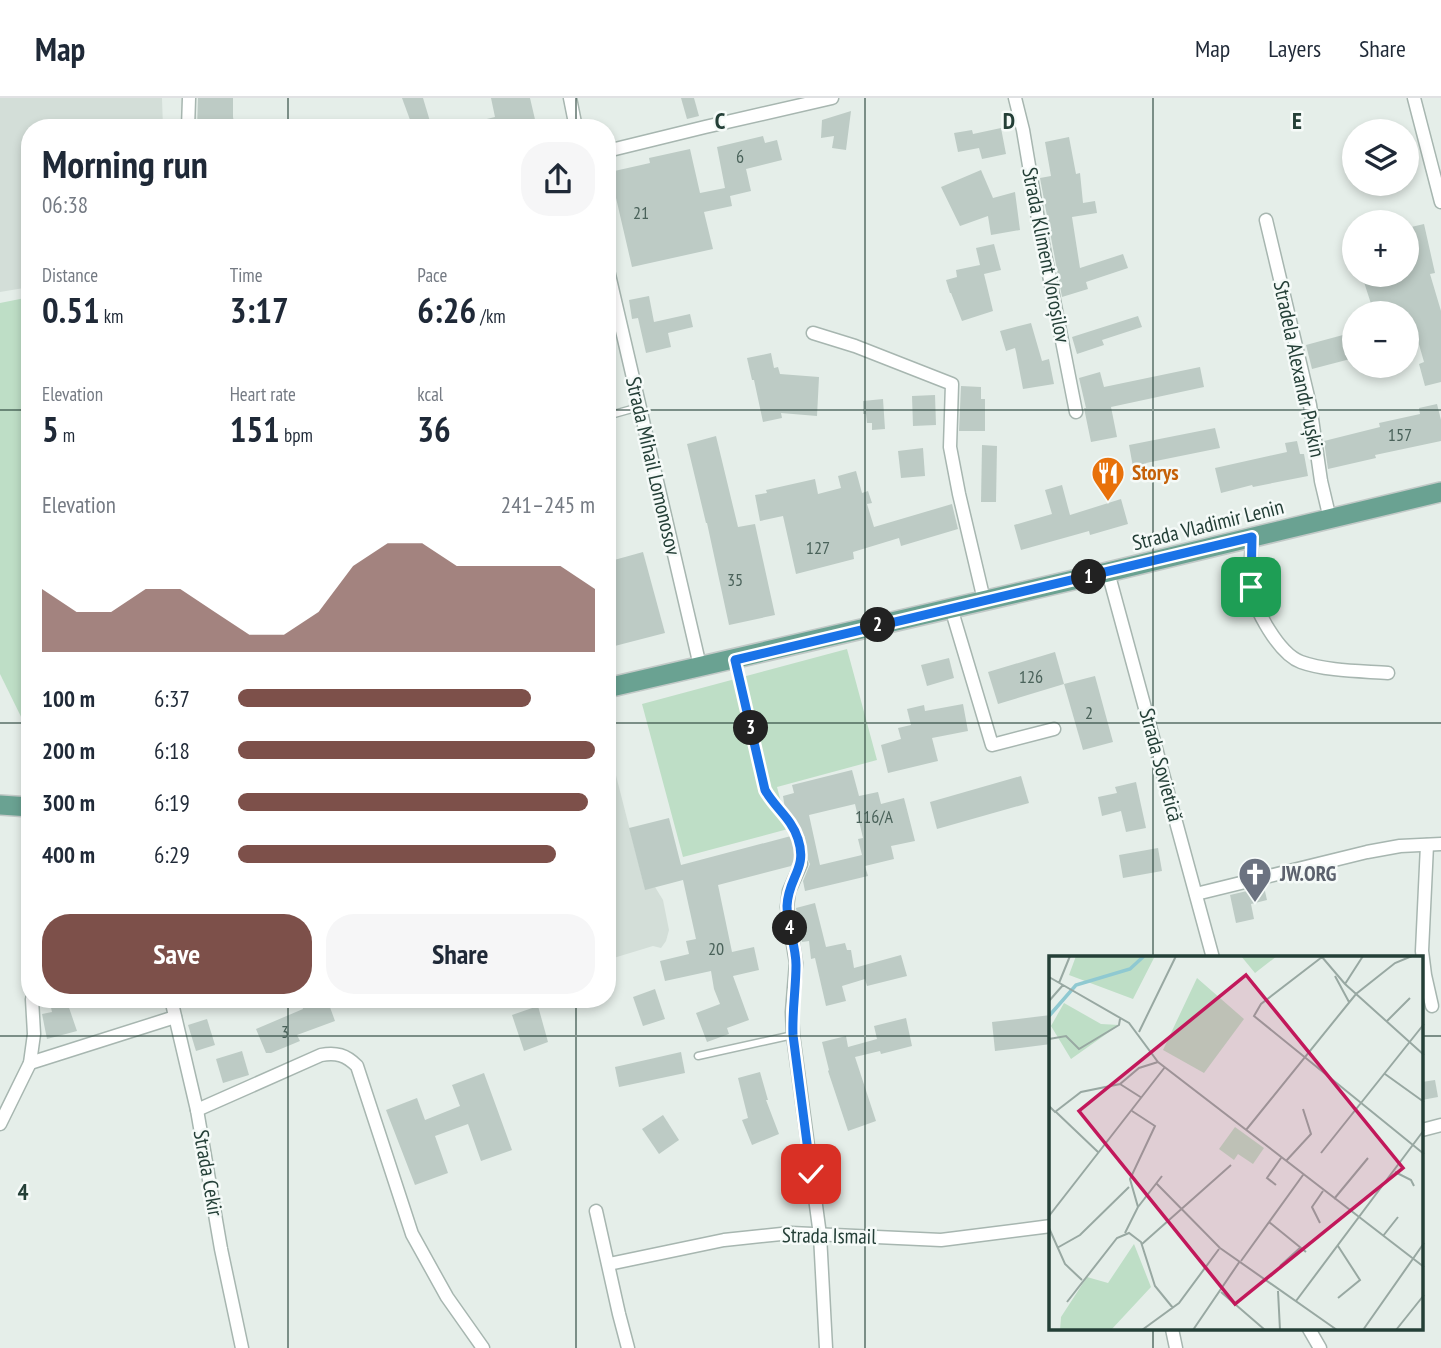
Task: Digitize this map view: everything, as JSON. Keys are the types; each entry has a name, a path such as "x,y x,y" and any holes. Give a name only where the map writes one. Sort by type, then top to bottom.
{"main road":[{"name":"Strada Vladimir Lenin","path":"616,686 1441,492"},
{"path":"0,805 21,806"}],"street":[{"path":"188,98 188,119"},
{"path":"570,98 574,119"},
{"path":"616,149 832,98"},
{"name":"Strada Kliment Voroșilov","path":"1015,98 1076,412"},
{"path":"1414,98 1441,202"},
{"path":"1428,148 1441,142"},
{"name":"Stradela Alexandr Pușkin","path":"1266,220 1310,405 1321,481 1330,519"},
{"name":"Strada Mihail Lomonosov","path":"616,306 699,666"},
{"path":"813,333 855,346 952,384 950,447 984,600"},
{"path":"1252,537 1251,587 1261,616 1284,650 1299,662 1388,673"},
{"name":"Strada Sovietică","path":"1108,572 1212,956"},
{"path":"951,608 992,745 1054,729"},
{"path":"1196,894 1367,852 1400,846 1441,844"},
{"path":"1423,956 1427,845"},
{"path":"801,864 789,891 787,907 796,962 793,1035 820,1235 826,1348"},
{"path":"1424,967 1432,1006"},
{"path":"0,1124 30,1063 34,1034 33,1008"},
{"name":"Strada Cekir","path":"173,1008 197,1110 242,1348"},
{"path":"30,1063 175,1017"},
{"path":"197,1110 321,1055 340,1054 349,1059 357,1066 412,1234 447,1297 483,1348"},
{"path":"1424,1129 1441,1125"},
{"path":"596,1211 628,1348"},
{"name":"Strada Ismail","path":"608,1264 724,1240 791,1233 942,1240 1049,1226"},
{"path":"1172,1330 1176,1348"},
{"path":"1310,1330 1320,1348"}],"lane":[{"path":"616,413 639,407"},
{"path":"735,660 765,790 795,830 802,855 801,864"},
{"path":"698,1056 793,1035"}],"shaded area":[{"path":"0,98 162,98 163,119 21,119 21,288 0,292"},
{"path":"616,775 645,889 655,887 663,900 669,930 661,948 653,946 616,957"}],"green space":[{"path":"21,299 21,717 0,674 0,303"},
{"path":"847,649 877,760 777,787 788,829 683,857 642,704"}],"building":[{"path":"198,98 233,98 233,119 197,119"},
{"path":"402,98 423,98 429,119 410,119"},
{"path":"491,98 530,98 535,119 487,119 495,117"},
{"path":"681,98 694,98 699,116 687,119"},
{"path":"851,111 846,150 832,148 834,136 821,138 822,120"},
{"path":"1001,128 1006,154 982,159 979,148 958,152 954,133 972,130 973,134"},
{"path":"763,136 765,143 777,140 782,160 746,169 751,191 730,196 732,206 704,212 713,249 632,267 616,198 616,171 650,163 649,158 690,149 700,193 725,188 717,147"},
{"path":"1069,137 1076,174 1080,173 1083,203 1095,201 1097,213 1072,217 1080,268 1123,254 1128,268 1086,282 1088,289 1062,297 1040,178 1051,176 1045,142"},
{"path":"981,170 993,198 1015,192 1020,230 991,235 988,216 960,226 941,187"},
{"path":"1424,224 1435,273 1430,274 1441,311 1441,382 1425,386 1419,364 1424,362 1419,344 1419,301 1370,301 1366,287 1419,287 1419,225"},
{"path":"994,244 1001,270 984,274 993,311 962,321 946,280 957,277 956,270 980,265 976,248"},
{"path":"649,296 654,322 690,314 693,327 668,333 671,347 646,353 638,318 632,319 629,300"},
{"path":"1138,316 1142,327 1102,340 1104,345 1077,354 1072,337"},
{"path":"1031,323 1042,361 1049,359 1054,384 1023,389 1015,348 1006,351 1000,331"},
{"path":"1342,335 1342,361 1312,369 1306,345"},
{"path":"771,353 774,368 778,367 780,374 819,377 817,416 781,413 782,418 763,422 747,358"},
{"path":"1200,367 1204,387 1111,407 1117,437 1091,442 1079,378 1100,372 1104,387"},
{"path":"961,386 981,387 981,399 985,399 985,431 959,431"},
{"path":"935,395 936,425 913,426 912,396"},
{"path":"883,399 885,429 872,430 872,423 867,423 866,414 863,414 863,401"},
{"path":"1437,404 1441,420 1441,441 1375,455 1376,458 1328,469 1324,441 1380,427 1379,423 1420,414 1419,408"},
{"path":"1215,428 1220,448 1146,463 1148,475 1135,478 1129,445"},
{"path":"716,436 738,527 755,524 775,615 729,625 687,444"},
{"path":"1297,441 1300,454 1304,454 1308,476 1221,493 1215,468 1287,452 1285,443"},
{"path":"982,445 997,446 996,502 981,502"},
{"path":"923,448 925,476 901,478 898,451"},
{"path":"856,471 862,493 868,491 872,503 867,504 874,527 952,504 958,529 901,546 899,538 853,552 854,559 796,574 783,516 760,521 755,495 815,479 818,494 841,488 838,476"},
{"path":"1062,485 1070,515 1121,499 1128,524 1090,535 1089,531 1021,550 1014,525 1052,514 1045,490"},
{"path":"643,552 665,633 616,646 616,560"},
{"path":"1055,652 1064,684 998,704 988,672"},
{"path":"949,658 954,678 927,686 921,665"},
{"path":"1095,676 1113,742 1083,750 1064,684"},
{"path":"963,704 968,731 932,738 938,761 888,773 881,745 901,739 898,728 911,725 907,709 924,705 925,711"},
{"path":"852,770 859,796 878,792 881,804 904,798 915,841 891,846 894,859 865,866 868,876 805,891 803,881 810,864 805,839 785,809 783,796 794,793 792,785","holes":["855,804 863,838 858,839 862,855 820,865 809,815"]},
{"path":"1021,776 1029,803 937,829 930,802"},
{"path":"1136,782 1146,828 1126,832 1121,811 1102,816 1098,797 1117,793 1115,787"},
{"path":"669,818 681,865 791,836 796,851 791,866 718,885 732,952 754,947 759,970 733,976 749,1020 727,1028 729,1034 707,1042 696,1013 720,1004 711,971 665,981 660,961 689,954 686,941 696,939 683,880 645,890 629,828"},
{"path":"1158,848 1162,871 1123,878 1119,855"},
{"path":"1264,887 1267,900 1251,904 1254,919 1236,923 1230,895"},
{"path":"815,903 826,947 845,943 847,950 851,950 854,968 901,955 907,976 867,986 865,979 842,986 846,1001 826,1006 815,958 811,959 809,941 802,942 796,908"},
{"path":"655,989 665,1019 643,1026 633,997"},
{"path":"51,1008 69,1008 77,1031 47,1039 42,1014 52,1012"},
{"path":"330,1008 335,1021 297,1035 300,1041 266,1053 256,1029 303,1009"},
{"path":"539,1008 548,1042 524,1051 512,1015"},
{"path":"1049,1015 1049,1044 995,1051 992,1022"},
{"path":"906,1018 912,1046 855,1057 876,1121 848,1131 828,1071 822,1042 846,1036 848,1047 877,1039 874,1026"},
{"path":"207,1019 215,1045 196,1051 188,1025"},
{"path":"242,1051 249,1075 223,1083 216,1059"},
{"path":"681,1052 685,1073 619,1087 615,1067"},
{"path":"760,1072 766,1100 779,1134 752,1145 742,1120 748,1118 738,1078"},
{"path":"484,1073 512,1150 481,1161 468,1124 435,1136 448,1173 415,1185 386,1110 417,1098 425,1120 460,1106 452,1085"},
{"path":"1435,1080 1438,1097 1424,1100 1424,1082"},
{"path":"663,1115 679,1140 659,1154 642,1129"}],"place":[{"name":"Storys","path":"1108,503"},
{"name":"JW.ORG","path":"1255,904"}],"route":[{"path":"811,1174 793,1035 796,962 787,907 789,891 801,864 802,855 790,821 771,801 765,790 735,660 1252,537 1251,587"}]}
